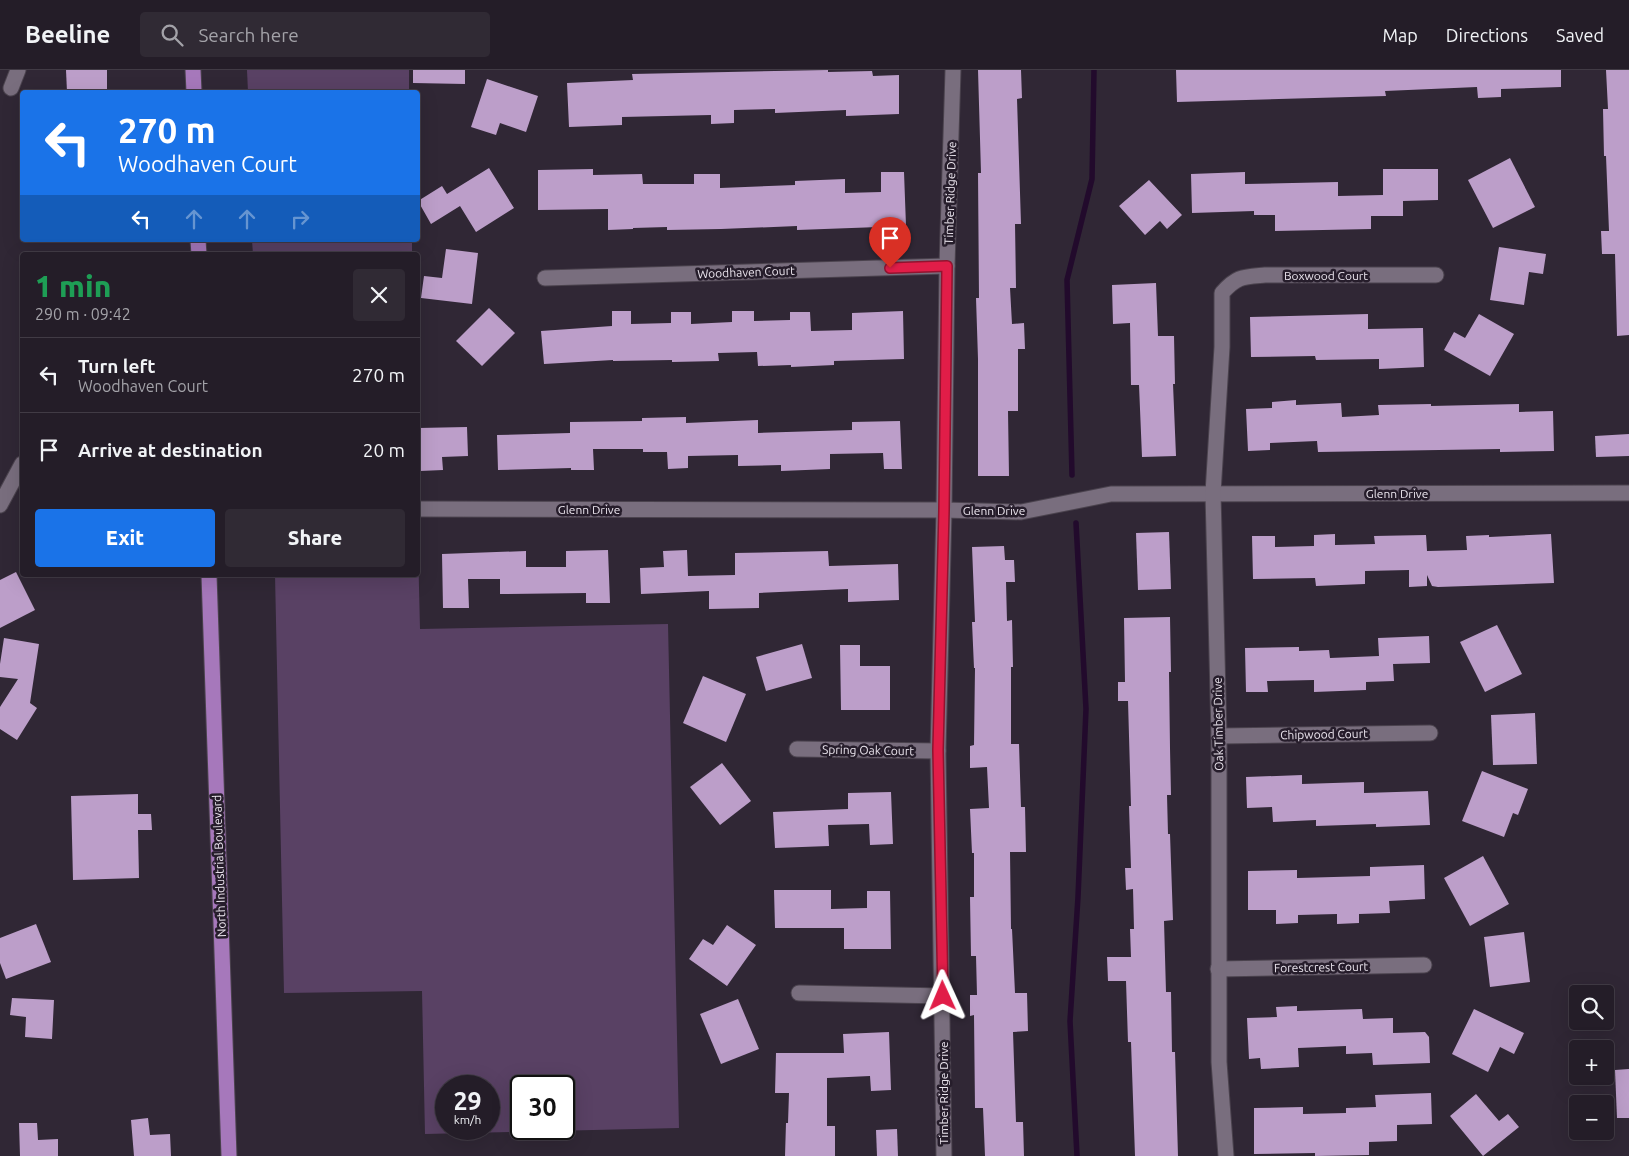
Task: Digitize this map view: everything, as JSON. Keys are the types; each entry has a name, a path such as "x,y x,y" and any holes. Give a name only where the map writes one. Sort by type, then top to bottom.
{"main road":[{"path":"193,70 194,90"},
{"name":"North Industrial Boulevard","path":"209,577 229,1156"}],"street":[{"path":"11,88 18,70"},
{"name":"Timber Ridge Drive","path":"944,1156 938,750 944,510 947,266 953,70"},
{"name":"Woodhaven Court","path":"545,278 947,266"},
{"name":"Boxwood Court","path":"1222,293 1229,284 1240,278 1265,275 1436,275"},
{"name":"Oak Timber Drive","path":"1222,293 1222,347 1213,494 1219,736 1219,1062 1226,1156"},
{"path":"0,505 20,468"},
{"name":"Glenn Drive","path":"420,509 944,510 1021,512 1111,494 1629,493"},
{"name":"Chipwood Court","path":"1219,736 1430,733"},
{"name":"Spring Oak Court","path":"797,749 938,750"},
{"name":"Forestcrest Court","path":"1218,969 1424,965"},
{"path":"799,993 943,996"}],"shaded area":[{"path":"247,70 409,70 409,90 248,90"},
{"path":"252,242 412,242 412,252 253,252"},
{"path":"275,577 419,577 420,629 668,624 679,1128 575,1130 575,1075 510,1075 510,1132 500,1132 500,1075 435,1075 435,1134 425,1134 422,991 284,993"}],"building":[{"path":"66,70 107,70 107,90 67,90"},
{"path":"413,70 465,70 465,84 413,83"},
{"path":"828,70 828,72 872,71 873,76 899,75 899,114 846,116 846,110 775,113 775,109 734,110 734,123 711,124 711,115 622,117 622,125 569,127 567,83 633,80 632,74"},
{"path":"978,70 1021,70 1022,98 1017,99 1021,224 1015,224 1016,288 1010,288 1012,324 1024,323 1025,349 1018,349 1018,411 1008,411 1009,476 978,476 976,298 979,298 978,173 981,173"},
{"path":"1176,70 1561,70 1561,87 1501,89 1501,97 1478,98 1477,87 1385,91 1386,96 1177,102"},
{"path":"1606,70 1629,70 1629,335 1617,336 1615,254 1602,254 1601,231 1609,231 1603,109 1608,109"},
{"path":"487,79 538,96 526,132 500,123 496,135 471,127"},
{"path":"1510,158 1535,207 1493,228 1468,180"},
{"path":"489,168 514,208 476,232 460,206 431,224 420,205 420,200 442,186 447,194"},
{"path":"593,169 593,175 642,174 643,184 694,184 694,174 720,174 720,188 795,185 795,181 845,179 845,193 881,192 881,172 904,172 906,226 797,230 797,226 667,230 667,227 608,230 608,209 538,210 538,170"},
{"path":"1383,169 1438,169 1438,200 1403,201 1403,216 1371,216 1371,229 1275,231 1275,215 1254,215 1254,211 1192,213 1191,174 1245,172 1245,184 1338,182 1338,196 1383,195"},
{"path":"1149,180 1182,215 1167,229 1160,221 1145,235 1119,206"},
{"path":"1499,247 1546,254 1543,274 1529,272 1524,305 1490,300"},
{"path":"446,249 478,253 472,304 421,298 424,276 442,278"},
{"path":"1156,283 1158,336 1174,336 1175,384 1173,384 1176,456 1142,457 1139,385 1131,385 1130,323 1113,324 1112,285"},
{"path":"489,308 515,333 482,366 456,341"},
{"path":"612,311 631,311 631,324 671,323 671,312 691,312 691,324 732,322 732,311 754,311 754,321 790,320 790,312 810,312 811,331 852,330 852,313 903,311 904,359 834,361 834,365 758,366 757,352 718,353 719,361 613,360 544,364 541,331 612,326"},
{"path":"1368,314 1368,329 1423,328 1424,367 1379,369 1379,359 1316,360 1315,356 1251,357 1250,317"},
{"path":"1479,314 1514,334 1490,376 1444,350 1454,332 1465,338"},
{"path":"1296,400 1296,405 1341,403 1342,417 1379,415 1378,405 1519,404 1519,412 1553,411 1554,451 1500,452 1500,449 1318,452 1317,441 1270,443 1270,450 1248,451 1246,409 1272,408 1272,402"},
{"path":"686,417 686,423 758,420 758,433 852,430 852,422 900,421 902,469 884,469 883,453 830,454 830,469 781,471 781,465 738,466 738,455 688,456 688,468 668,469 667,452 643,452 643,449 593,449 594,470 571,470 571,468 498,470 497,435 570,433 570,422 642,421 642,418"},
{"path":"467,427 468,456 442,457 443,470 420,471 420,428"},
{"path":"1629,434 1629,456 1596,457 1595,436"},
{"path":"1169,532 1171,589 1138,590 1136,533"},
{"path":"1335,534 1335,545 1375,544 1374,536 1426,535 1427,551 1467,550 1466,536 1489,535 1489,537 1551,534 1554,583 1438,587 1432,586 1427,575 1427,586 1409,587 1409,570 1365,571 1365,584 1316,586 1315,578 1253,579 1252,536 1275,536 1275,547 1314,546 1314,535"},
{"path":"1004,546 1005,560 1014,560 1015,582 1006,582 1007,621 1012,620 1011,744 1019,744 1021,807 1025,807 1026,852 1010,852 1011,929 1015,993 1027,993 1028,1031 1013,1032 1016,1122 1023,1122 1024,1156 985,1156 983,1108 975,1108 974,1015 970,1016 970,995 977,995 976,956 971,956 970,897 974,897 974,853 972,853 970,809 989,808 987,767 970,768 970,746 974,745 975,668 972,622 975,622 972,547"},
{"path":"608,550 610,603 586,603 586,593 500,594 500,579 468,579 469,608 443,608 442,554 526,551 526,567 566,567 566,551"},
{"path":"687,550 688,576 735,575 735,553 828,551 829,566 898,564 899,600 848,602 848,589 759,593 759,608 709,609 709,591 641,594 640,568 664,567 663,551"},
{"path":"16,572 35,610 0,628 0,580"},
{"path":"1170,617 1171,795 1167,795 1173,920 1164,921 1166,992 1171,992 1172,1052 1175,1052 1178,1156 1135,1156 1131,1042 1128,1042 1126,981 1108,981 1107,957 1131,957 1130,929 1134,929 1133,889 1126,890 1125,868 1131,868 1128,701 1118,701 1118,682 1125,682 1124,618"},
{"path":"1497,625 1522,674 1485,692 1460,642"},
{"path":"1429,636 1430,663 1393,664 1394,681 1366,682 1366,690 1314,692 1314,680 1267,681 1268,692 1246,692 1245,648 1299,647 1299,651 1329,650 1330,658 1379,656 1378,638"},
{"path":"4,638 39,644 30,703 37,708 17,740 0,729 0,707 18,679 0,677"},
{"path":"802,644 812,678 766,691 756,657"},
{"path":"840,645 860,645 860,666 890,666 890,710 841,710"},
{"path":"703,676 746,694 726,742 683,723"},
{"path":"1535,713 1537,764 1493,765 1491,715"},
{"path":"722,763 751,801 720,825 690,787"},
{"path":"1482,771 1528,789 1518,815 1513,813 1504,837 1462,821"},
{"path":"1302,775 1302,784 1364,782 1364,793 1428,791 1430,825 1376,827 1376,824 1316,826 1316,820 1273,822 1272,807 1247,808 1246,777"},
{"path":"891,792 893,844 870,845 869,824 828,825 829,846 775,848 773,812 848,809 848,793"},
{"path":"138,794 138,814 151,814 152,830 138,830 139,878 73,880 71,796"},
{"path":"1483,856 1509,904 1470,926 1444,878"},
{"path":"1424,865 1425,899 1389,901 1390,913 1359,914 1359,923 1337,924 1337,914 1298,915 1298,923 1276,924 1276,910 1248,910 1248,871 1297,870 1297,878 1370,876 1370,867"},
{"path":"774,890 831,890 831,909 867,908 867,891 890,891 891,949 844,949 844,928 775,928"},
{"path":"36,924 51,962 6,979 0,963 0,938"},
{"path":"727,925 756,945 727,986 689,959 703,939 713,945"},
{"path":"1524,932 1530,982 1490,987 1484,937"},
{"path":"12,998 54,1000 52,1039 25,1037 26,1017 10,1015"},
{"path":"738,999 759,1049 721,1064 700,1014"},
{"path":"1297,1006 1297,1011 1362,1009 1363,1019 1393,1018 1393,1033 1425,1032 1429,1037 1430,1063 1373,1065 1372,1053 1346,1054 1346,1046 1298,1048 1299,1067 1261,1069 1260,1058 1249,1059 1247,1018 1277,1017 1276,1007"},
{"path":"1474,1009 1524,1033 1514,1054 1500,1047 1488,1072 1452,1054"},
{"path":"889,1032 891,1090 871,1091 870,1076 827,1078 827,1126 835,1126 835,1156 785,1156 789,1093 775,1093 776,1053 844,1053 843,1034"},
{"path":"1629,1069 1629,1118 1617,1118 1615,1070"},
{"path":"1431,1093 1432,1124 1397,1125 1397,1141 1369,1142 1369,1155 1315,1156 1315,1153 1254,1154 1254,1108 1303,1107 1303,1114 1346,1113 1346,1108 1376,1107 1375,1095"},
{"path":"1476,1094 1499,1121 1508,1114 1519,1127 1483,1156 1450,1116"},
{"path":"148,1118 150,1135 170,1134 171,1156 134,1156 131,1120"},
{"path":"19,1123 37,1123 38,1140 58,1139 58,1156 20,1156"},
{"path":"897,1129 898,1156 877,1156 876,1130"}],"waterway":[{"path":"1072,475 1067,280 1092,179 1094,70"},
{"path":"1076,523 1086,709 1078,897 1070,1021 1077,1156"}],"route":[{"path":"890,268 947,266 944,510 938,750 943,996"}]}
